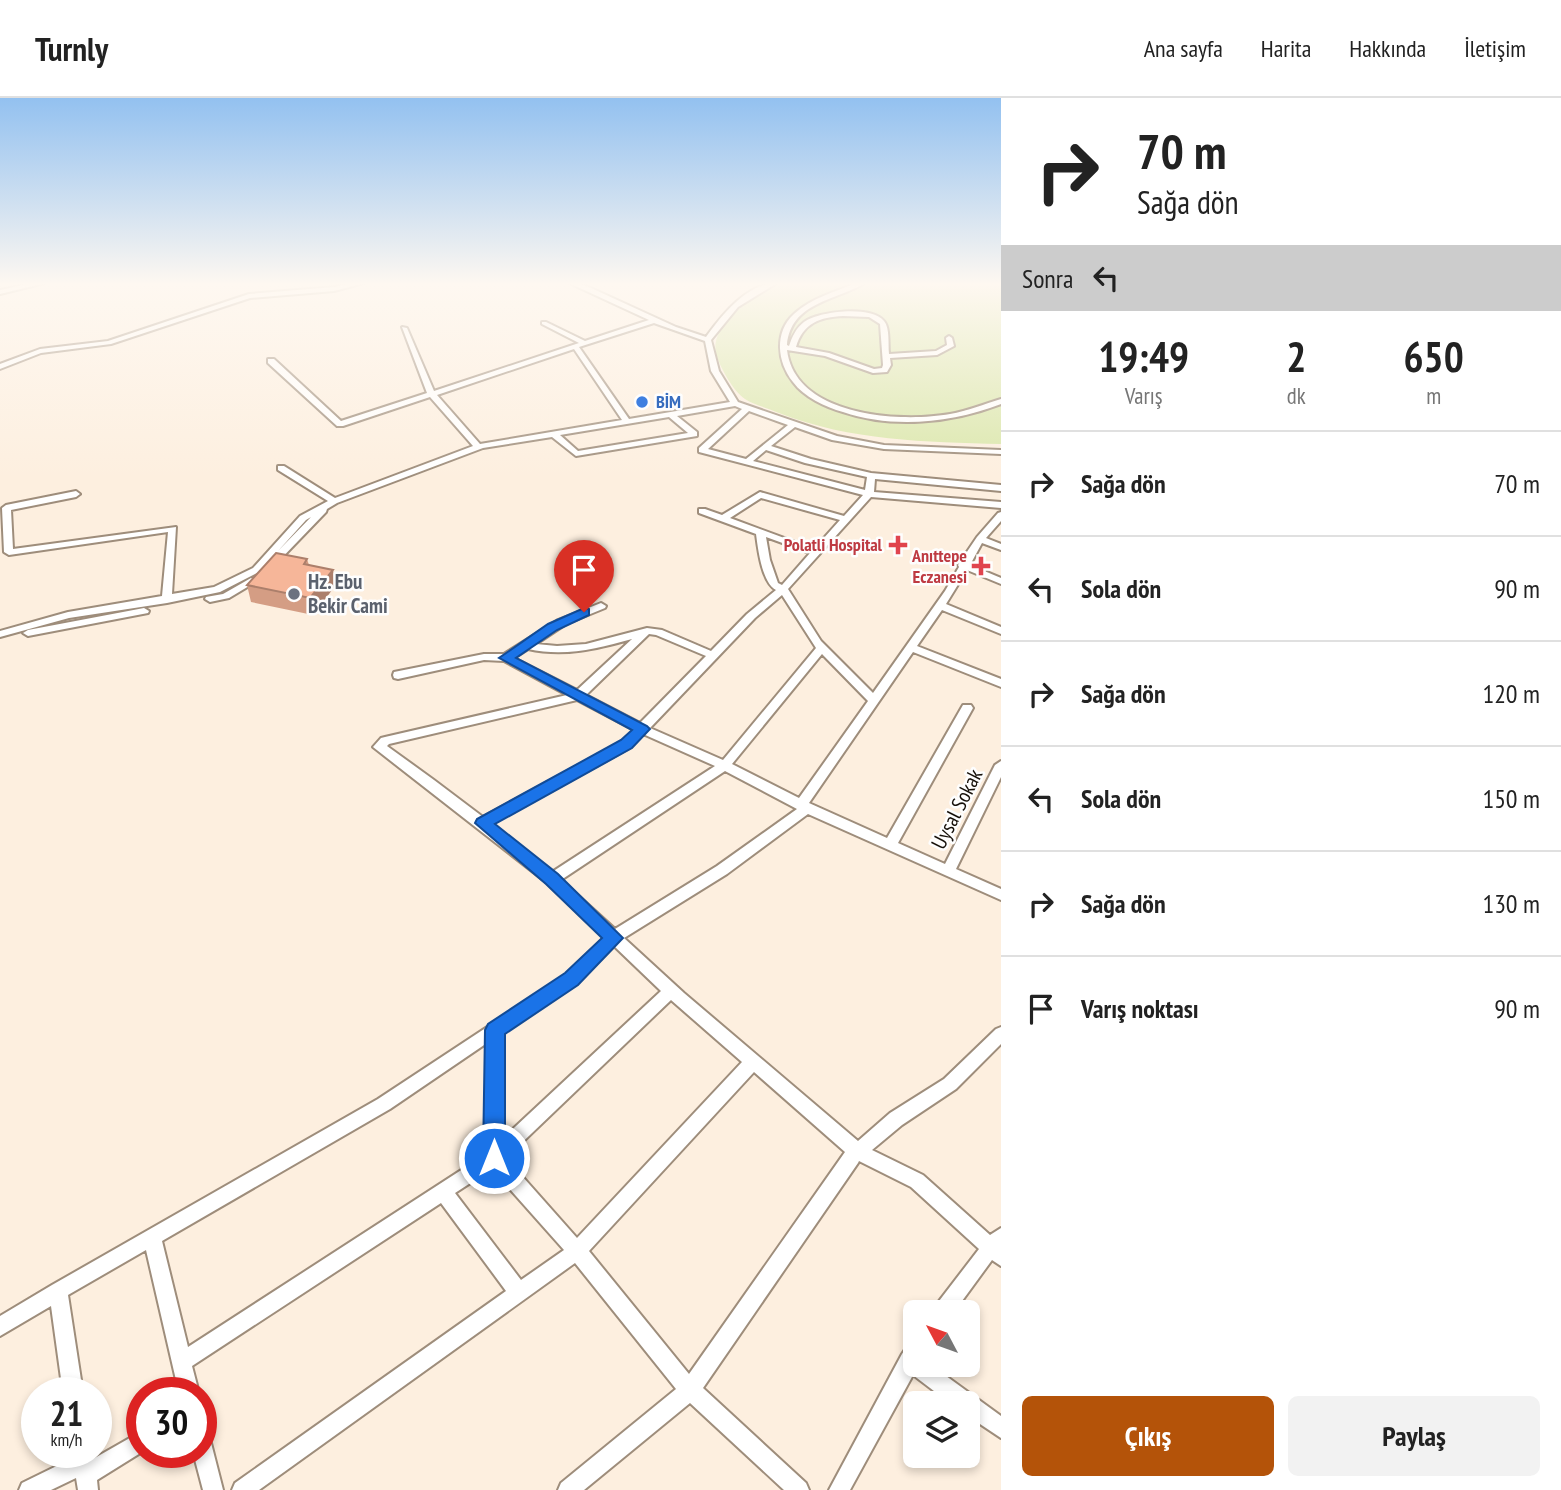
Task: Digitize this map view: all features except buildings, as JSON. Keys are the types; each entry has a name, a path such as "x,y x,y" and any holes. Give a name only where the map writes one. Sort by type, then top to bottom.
{"street":[{"path":"0,367 40,351 66,348"},
{"path":"412,348 430,393 478,447"},
{"path":"271,361 340,424 570,348"},
{"path":"581,348 627,422"},
{"path":"710,348 715,371 735,404 747,410 835,438 884,447 1001,460"},
{"path":"782,348 786,365 798,386 820,400 849,411 903,419 935,418 967,414 1001,401"},
{"path":"792,348 818,353 873,371 884,370 887,365 885,348"},
{"path":"886,356 937,353 947,348"},
{"path":"786,365 806,353 818,353"},
{"path":"0,635 68,615 218,590 256,569 303,517 330,503 478,447 735,404"},
{"path":"747,410 702,450 749,460 800,477 869,494 1001,505"},
{"path":"552,433 576,454 694,434 671,415"},
{"path":"749,460 793,425"},
{"path":"765,447 808,461 872,476 1001,488"},
{"path":"884,447 1001,452"},
{"path":"281,468 330,503"},
{"path":"483,823 627,744 751,616 783,589 869,494 872,476"},
{"path":"76,494 6,508 9,552 173,529 166,600"},
{"path":"723,519 760,495 846,520"},
{"path":"0,635 42,631 226,596 258,577 330,503"},
{"path":"702,511 815,552"},
{"path":"0,1327 384,1104 571,979 614,938 722,870 804,806 940,605 980,539 1001,514"},
{"path":"760,532 765,560 774,585 783,589 822,647 874,701"},
{"path":"980,539 1001,547"},
{"path":"963,565 1001,581"},
{"path":"940,605 1001,631"},
{"path":"506,658 562,622 601,607"},
{"path":"526,645 552,651 582,650 647,631 658,632 714,656"},
{"path":"647,631 578,696 380,744 380,749 483,823 552,879 671,991 858,1152 917,1181 997,1247 953,1300"},
{"path":"552,879 724,766 822,647"},
{"path":"911,647 1001,683"},
{"path":"398,675 484,657 506,658 642,729 1001,895"},
{"path":"890,845 967,708"},
{"name":"Uysal Sokak","path":"948,871 1001,765"},
{"path":"181,1362 494,1158 671,991"},
{"path":"495,1030 494,1158 576,1251 690,1390 799,1490"},
{"path":"568,1490 690,1390 858,1152 896,1119 950,1084 1001,1034"},
{"path":"242,1490 576,1251 753,1062"},
{"path":"443,1191 519,1293"},
{"path":"152,1237 185,1377"},
{"path":"58,1291 71,1377"},
{"path":"839,1490 903,1373"},
{"path":"938,1377 1001,1428"},
{"path":"29,1490 85,1470 126,1449"},
{"path":"207,1468 212,1490"}],"green space":[{"path":"716,348 1001,348 1001,444 916,441 861,435 806,422 745,399 724,372"}],"place":[{"name":"BİM","path":"642,402"},
{"name":"Polatli Hospital","path":"898,545"},
{"name":"Anıttepe Eczanesi","path":"981,566"},
{"name":"Hz. Ebu Bekir Cami","path":"294,594"}],"route":[{"path":"494,1158 495,1030 571,979 614,938 552,879 483,823 627,744 642,729 506,658 552,627 584,612"}]}
